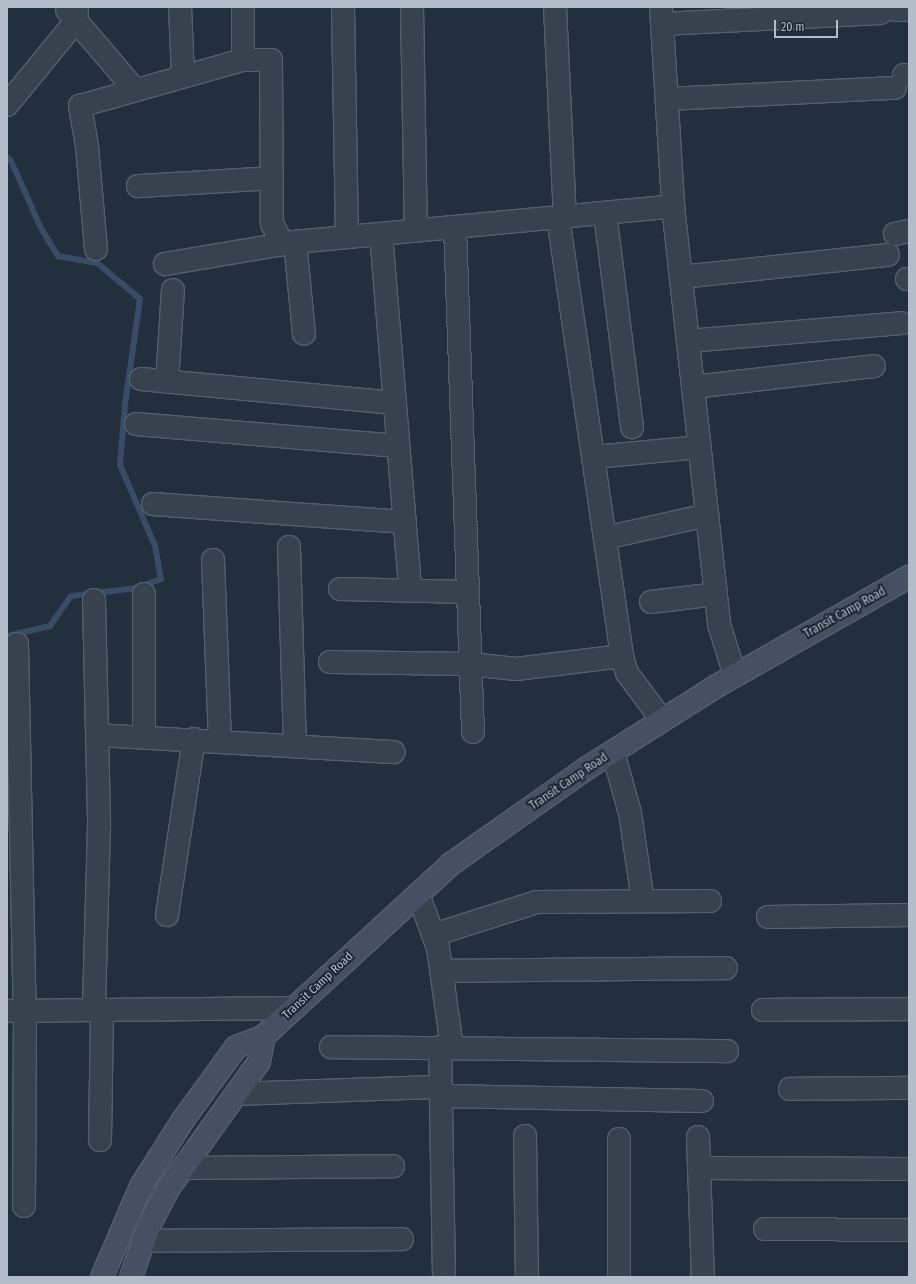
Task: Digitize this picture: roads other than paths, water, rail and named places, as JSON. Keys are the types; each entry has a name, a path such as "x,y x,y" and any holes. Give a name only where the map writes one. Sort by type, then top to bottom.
{"main road":[{"name":"Transit Camp Road","path":"102,1277 141,1186 183,1120 236,1047 264,1036 451,864 662,720 735,676 909,577"},
{"path":"131,1277 143,1241 168,1189 259,1062 264,1036"}],"street":[{"path":"180,7 183,76"},
{"path":"243,7 243,60"},
{"path":"343,7 347,237"},
{"path":"412,7 416,231"},
{"path":"555,7 561,217 622,656 626,673 662,720"},
{"path":"735,676 719,624 680,277 673,206 662,16 895,11"},
{"path":"7,105 72,12 135,90"},
{"path":"96,249 87,146 80,106 243,60 271,60 272,224 289,243 304,334"},
{"path":"667,100 903,80"},
{"path":"138,186 272,178"},
{"path":"165,264 289,243 673,206"},
{"path":"605,213 632,427"},
{"path":"455,227 473,732"},
{"path":"382,234 410,590"},
{"path":"680,277 888,255"},
{"path":"167,382 173,290"},
{"path":"688,341 901,323"},
{"path":"693,387 874,366"},
{"path":"141,379 395,403"},
{"path":"136,424 398,446"},
{"path":"594,457 699,447"},
{"path":"153,504 404,522"},
{"path":"605,538 707,515"},
{"path":"289,547 296,746"},
{"path":"213,560 220,741"},
{"path":"340,589 468,592"},
{"path":"144,594 144,737"},
{"path":"651,602 716,594"},
{"path":"94,600 99,826 98,1010 100,1140"},
{"path":"17,644 16,1011 24,1206"},
{"path":"330,662 470,664 516,669 622,656"},
{"path":"97,735 194,739 394,752"},
{"path":"167,915 194,739"},
{"path":"613,752 630,813 644,901"},
{"path":"418,894 433,935 442,971 446,1048 441,1091 444,1277"},
{"path":"433,935 537,902 710,901"},
{"path":"768,917 909,915"},
{"path":"442,971 726,968"},
{"path":"16,1011 293,1008"},
{"path":"763,1010 909,1009"},
{"path":"331,1047 727,1051"},
{"path":"790,1089 909,1088"},
{"path":"236,1094 441,1091 702,1100"},
{"path":"525,1136 527,1277"},
{"path":"698,1137 703,1277"},
{"path":"619,1139 619,1277"},
{"path":"183,1168 393,1166"},
{"path":"699,1168 909,1169"},
{"path":"765,1229 909,1230"},
{"path":"143,1241 402,1239"}],"waterway":[{"path":"7,157 11,161 41,228 58,256 97,263 140,299 125,405 120,465 155,546 161,579 136,588 71,596 50,626 7,636"}]}
